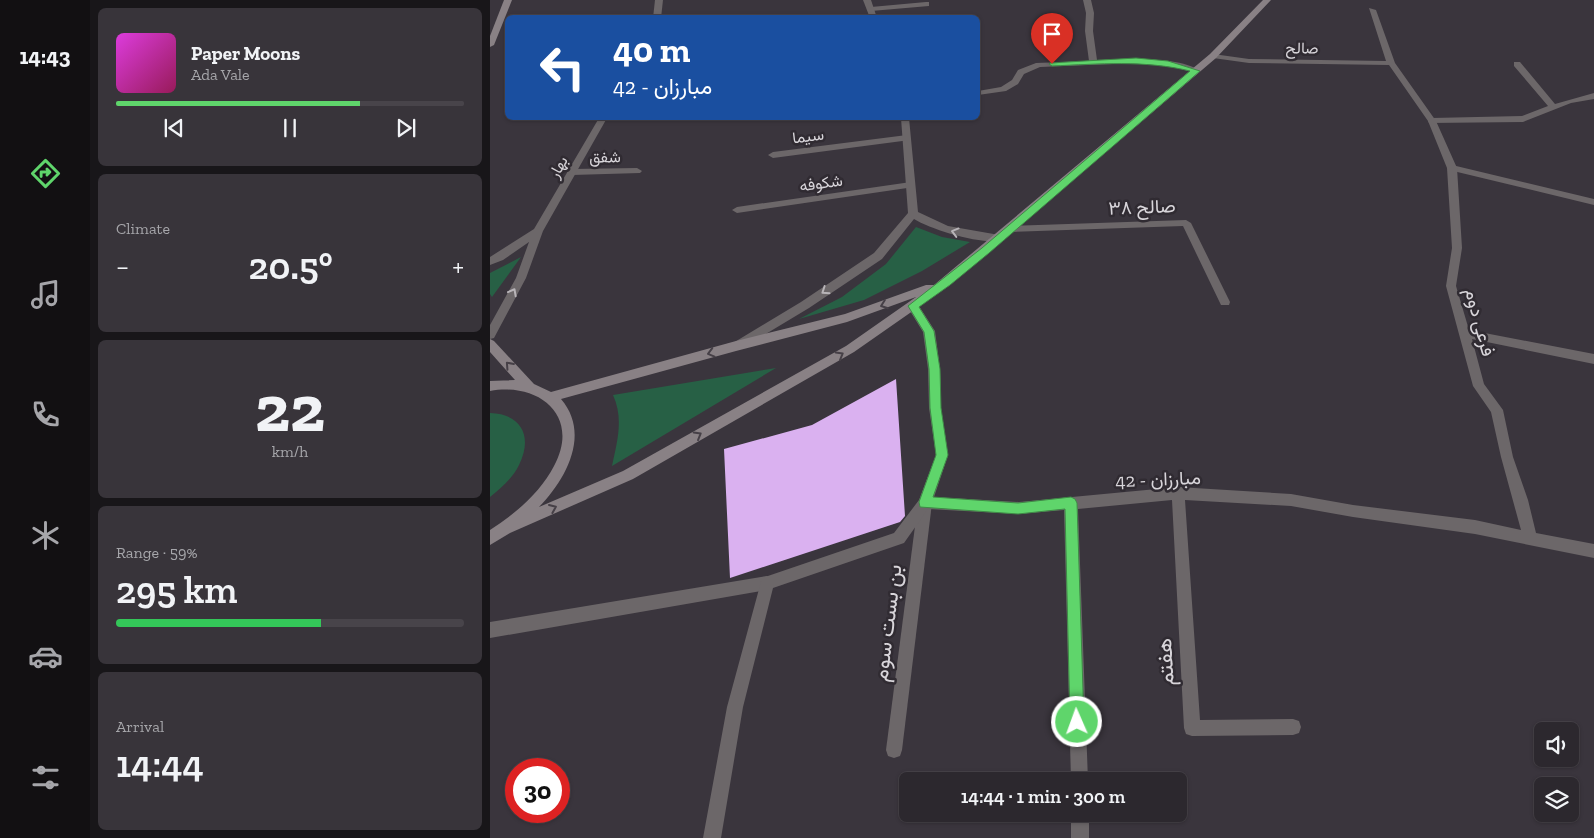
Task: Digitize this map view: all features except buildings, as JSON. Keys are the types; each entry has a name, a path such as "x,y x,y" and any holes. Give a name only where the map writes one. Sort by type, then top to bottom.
{"main road":[{"path":"490,45 508,0"},
{"path":"490,538 508,527 628,475 850,349 913,306 946,282 1011,229 1196,71 1268,0"},
{"path":"551,397 736,346 848,318 946,282"},
{"path":"490,344 529,386 551,397 565,415 569,439 560,468 540,498 508,527"},
{"path":"490,386 497,384 529,386"}],"street":[{"path":"657,15 659,0"},
{"path":"867,0 873,15"},
{"path":"1087,0 1090,13 1089,31 1093,62"},
{"path":"871,9 926,4"},
{"name":"فرعی دوم","path":"1372,10 1391,63 1432,121 1452,168 1457,248 1451,286 1479,386 1497,410 1507,457 1521,500 1530,538"},
{"name":"صالح","path":"1213,56 1249,61 1391,63"},
{"path":"980,93 1003,89 1015,82 1021,72 1040,66 1136,61 1168,64 1196,71"},
{"path":"1517,64 1553,107"},
{"path":"1432,121 1523,119 1569,101 1594,96"},
{"name":"بهار","path":"490,336 521,278 538,231 602,120"},
{"path":"736,346 804,305 878,256 913,214 905,120"},
{"name":"سیما","path":"773,155 907,138"},
{"path":"1452,168 1594,202"},
{"name":"شفق","path":"572,172 637,171"},
{"name":"شکوفه","path":"736,210 911,185"},
{"path":"913,214 932,226 963,234 1000,238"},
{"name":"صالح ۳۸","path":"1011,229 1186,223 1225,302"},
{"path":"490,261 538,231"},
{"path":"490,630 767,582 899,538 925,502 942,455 935,408 934,369 929,331 913,306"},
{"path":"1463,333 1594,359"},
{"name":"مبارزان - 42","path":"925,502 1018,508 1178,493 1291,500 1353,511 1475,527 1594,551"},
{"name":"هفتم","path":"1178,493 1192,728 1293,727"},
{"name":"بن بست سوم","path":"894,750 925,502"},
{"path":"1071,503 1079,772"},
{"path":"712,838 735,707 767,582"},
{"path":"1080,822 1080,838"}],"green space":[{"path":"916,227 942,237 970,242 922,271 864,300 799,319 842,297 886,264"},
{"path":"521,257 492,297 490,294 490,273"},
{"path":"776,368 612,466 619,422 613,395"},
{"path":"490,413 501,414 517,423 522,429 525,445 519,465 513,474 490,497"}],"route":[{"path":"1052,64 1136,61 1168,64 1196,71 986,251 913,306 929,331 934,369 935,408 942,455 925,502 1018,508 1071,503 1077,722"}]}
